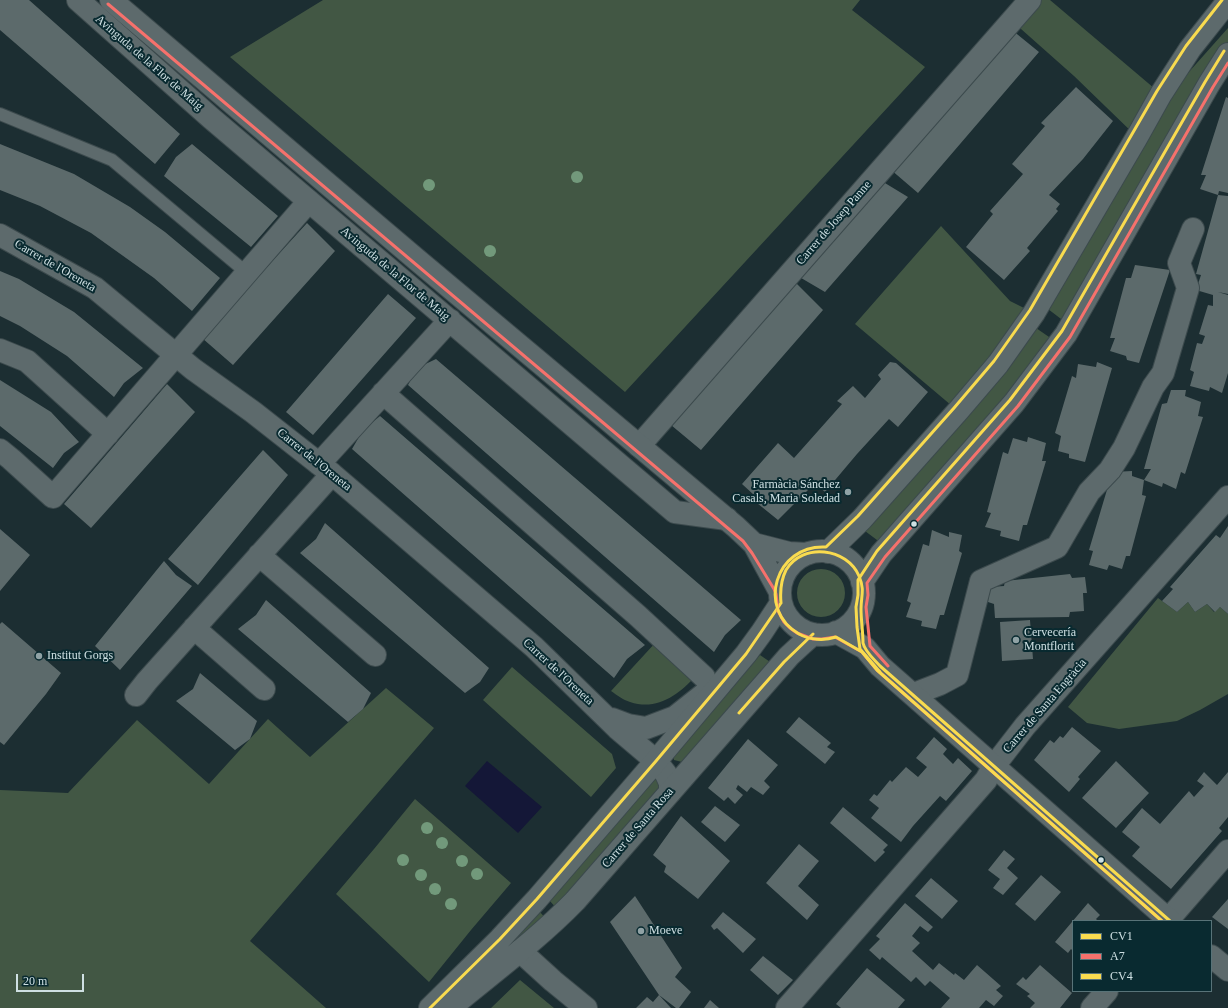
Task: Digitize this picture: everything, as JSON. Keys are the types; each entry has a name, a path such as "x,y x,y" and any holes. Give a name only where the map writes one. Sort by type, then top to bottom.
{"street":[{"name":"Avinguda de la Flor de Maig","path":"78,0 211,118 674,512 727,519"},
{"name":"Avinguda de la Flor de Maig","path":"112,0 416,259 727,519 754,544"},
{"name":"Carrer de Josep Panne","path":"639,446 1030,0"},
{"path":"828,552 862,519 998,364 1034,313 1161,94 1190,48 1228,1"},
{"path":"1190,48 1228,12"},
{"path":"862,582 881,554 1014,402 1066,334 1209,84 1228,54"},
{"path":"0,450 54,497 309,201"},
{"path":"914,694 940,684 957,675 981,581 1057,547 1089,492 1110,470 1124,448 1153,388 1163,373 1188,288 1179,263 1193,229"},
{"name":"Carrer de l'Oreneta","path":"0,235 95,288 176,355 253,412 326,469 534,648 604,716 656,761 666,774 670,783 670,792"},
{"path":"136,695 259,556 383,393 450,320"},
{"path":"0,350 27,361 108,434"},
{"path":"383,393 638,616 704,676"},
{"name":"Carrer de Santa Engràcia","path":"787,1008 986,780 994,766 1025,726 1228,497"},
{"path":"754,544 789,553 807,554"},
{"path":"430,1008 500,939 537,899 731,672 762,632 780,597 783,576 790,566 799,558 807,554 820,551 837,554 846,559 853,565 858,573 862,582 864,595 861,607 855,618 846,627 830,634 820,635 801,630 784,614 780,597 754,544"},
{"path":"259,556 374,655"},
{"path":"861,607 864,648"},
{"path":"194,628 264,689"},
{"path":"836,632 864,648 880,666 914,694 1168,920 1228,852"},
{"name":"Carrer de Santa Rosa","path":"450,1008 520,951 557,919 575,901 789,656 814,634"},
{"name":"Carrer de l'Oreneta","path":"604,716 628,725 646,728 675,717 731,672"},
{"path":"520,951 586,1008"},
{"path":"1212,957 1228,970"},
{"path":"1092,1008 1105,992"}],"lane":[{"path":"0,114 112,160 247,273"}],"green space":[{"path":"323,0 860,0 852,10 925,67 625,392 230,57"},
{"path":"1030,0 1050,0 1161,94 1137,137 1074,76 1012,21"},
{"path":"1228,28 1228,42 1065,322 1048,309 1180,82"},
{"path":"941,226 1010,301 1034,313 958,411 855,324"},
{"path":"1036,328 1052,339 1007,399 881,543 865,531"},
{"path":"816,569 826,569 835,573 841,579 844,584 844,602 835,613 826,617 816,617 807,613 801,607 797,598 797,588 801,579 807,573"},
{"path":"1158,598 1177,612 1188,602 1195,612 1207,604 1214,612 1220,607 1228,614 1228,694 1177,721 1119,729 1087,723 1068,707"},
{"path":"656,642 696,676 674,695 658,703 640,704 627,701 611,691"},
{"path":"760,655 776,666 697,755 682,762 674,760 673,754"},
{"path":"512,667 612,754 616,768 591,797 483,700"},
{"path":"386,688 434,728 250,941 326,1008 0,1008 0,790 68,793 137,720 209,784 268,719 310,757"},
{"path":"654,777 663,786 560,912 548,899"},
{"path":"415,799 511,883 429,982 336,894"},
{"path":"539,911 549,922 506,953 508,942"},
{"path":"520,980 554,1008 491,1008"}],"shaded area":[{"path":"487,761 542,807 518,833 465,786"}],"building":[{"path":"0,0 29,0 180,134 155,164 0,30"},
{"path":"1012,30 1039,52 918,193 890,169"},
{"path":"1076,87 1113,121 1083,159 1049,195 1060,204 1056,209 1058,211 1027,248 1030,251 1004,280 966,247 993,214 990,211 1023,174 1012,164 1045,126 1041,123"},
{"path":"1226,97 1228,98 1228,193 1219,191 1218,195 1200,189 1206,175 1201,175"},
{"path":"0,144 74,174 130,207 165,232 220,278 192,311 154,278 91,233 40,206 0,190"},
{"path":"192,144 278,216 251,247 164,176 176,157"},
{"path":"880,180 908,197 825,292 796,275"},
{"path":"1218,195 1228,196 1228,294 1218,292 1228,295 1228,373 1222,393 1210,387 1209,391 1190,386 1194,372 1190,370 1197,343 1202,344 1205,336 1199,334 1208,305 1213,306 1213,295 1196,290 1201,275 1196,274"},
{"path":"307,223 335,251 233,365 202,338"},
{"path":"1135,265 1170,270 1139,363 1127,360 1126,356 1110,351 1115,338 1110,338 1126,278 1131,278"},
{"path":"0,271 19,279 74,312 143,368 124,383 114,397 67,356 20,326 0,316"},
{"path":"796,283 823,310 701,450 671,425"},
{"path":"388,294 416,318 313,435 286,412"},
{"path":"436,359 741,620 725,635 714,652 408,385 417,368"},
{"path":"890,362 896,363 928,392 898,427 889,419 825,492 815,483 778,520 752,499 754,495 742,484 778,443 794,458 842,404 837,401 853,386 865,398 881,379 878,375"},
{"path":"1097,362 1112,368 1085,462 1069,458 1069,454 1058,451 1061,436 1055,433 1072,376 1076,378 1078,364 1096,367"},
{"path":"0,380 51,412 79,442 64,453 53,468 0,426"},
{"path":"167,384 195,412 91,528 64,504"},
{"path":"1171,390 1186,390 1185,396 1201,402 1198,416 1203,417 1185,474 1181,472 1176,489 1163,483 1162,487 1144,480 1151,469 1144,469 1162,404 1167,403"},
{"path":"380,416 645,645 627,659 614,678 352,449 363,430"},
{"path":"1028,437 1046,443 1042,461 1046,461 1027,525 1023,525 1019,541 1000,536 1001,531 985,527 991,513 987,512 1003,452 1008,454 1013,438 1027,442"},
{"path":"263,450 288,475 198,585 168,559"},
{"path":"1132,471 1132,476 1144,480 1142,495 1146,496 1130,556 1126,556 1122,569 1109,565 1107,570 1089,565 1093,551 1089,550 1109,483 1113,483 1113,472"},
{"path":"325,523 489,668 480,682 465,693 300,553 316,539"},
{"path":"1228,526 1228,614 1220,607 1215,612 1207,604 1195,612 1188,602 1177,612 1162,601 1173,589 1170,587 1216,535 1220,538"},
{"path":"0,529 30,555 0,591"},
{"path":"932,530 949,537 949,532 962,535 959,551 962,553 944,615 940,615 936,629 921,626 922,621 906,617 911,603 907,601 923,544 929,546"},
{"path":"164,561 176,575 192,586 120,670 95,646"},
{"path":"1070,574 1072,578 1085,577 1087,593 1083,593 1084,611 1070,612 1069,617 995,618 994,604 988,602 989,587 1004,586 1005,581"},
{"path":"266,600 371,693 363,709 348,722 238,629 256,615"},
{"name":"Cervecería Montflorit","path":"1030,620 1033,659 1002,661 1000,622"},
{"path":"2,622 61,673 46,694 4,745 0,742 0,624"},
{"path":"200,673 257,721 250,739 235,750 176,701 193,689"},
{"path":"799,717 831,743 827,747 835,752 825,764 786,732"},
{"path":"1072,727 1101,751 1078,777 1080,779 1069,792 1034,760 1050,740 1054,743 1060,736 1063,738"},
{"path":"934,737 947,749 943,754 953,764 958,758 972,771 946,801 940,796 901,842 871,818 879,808 869,800 874,794 877,796 890,780 892,782 906,767 918,777 927,767 916,758"},
{"path":"748,739 778,765 764,781 770,787 763,795 751,787 747,792 738,785 736,789 743,795 735,804 728,797 724,801 708,788"},
{"path":"1116,761 1149,793 1116,828 1082,798"},
{"path":"1204,772 1217,785 1228,772 1228,817 1219,828 1222,831 1171,889 1132,856 1140,847 1122,832 1142,808 1160,824 1189,791 1194,797 1204,786 1197,781"},
{"path":"715,806 740,825 725,842 701,822"},
{"path":"843,807 888,845 883,850 885,852 875,862 830,823"},
{"path":"681,816 730,861 698,899 664,872 666,866 653,855"},
{"path":"799,844 819,861 798,886 819,905 807,920 766,883"},
{"path":"1004,850 1015,859 1007,868 1018,878 1003,895 993,888 1000,879 988,870"},
{"path":"1041,875 1061,892 1035,921 1015,904"},
{"path":"931,878 958,901 942,919 915,896"},
{"path":"635,896 682,968 675,977 691,992 679,1008 676,1008 659,995 610,922"},
{"path":"1228,899 1228,929 1212,917"},
{"path":"905,903 933,927 928,932 920,926 912,936 920,943 912,951 933,970 939,963 954,975 955,973 964,980 977,965 1001,986 996,990 1003,996 994,1006 986,1000 979,1008 941,1008 950,998 930,981 925,986 916,977 911,982 882,957 880,960 869,950 880,939 876,936"},
{"path":"1088,903 1100,915 1096,919 1097,920 1074,920"},
{"path":"723,912 756,939 743,953 717,928 714,930 711,926"},
{"path":"1072,922 1072,950 1071,949 1068,953 1055,942"},
{"path":"763,956 793,980 778,995 750,970"},
{"path":"1040,965 1072,993 1060,1008 1030,1008 1035,1003 1027,996 1030,994 1016,984 1023,977 1026,980"},
{"path":"867,968 905,1000 898,1008 841,1008 836,1004"},
{"path":"659,995 671,1008 636,1008 647,997 653,1002"},
{"path":"710,1000 719,1008 704,1008"}],"transit line":[{"name":"CV4","path":"1161,920 877,670 862,652 836,637 817,639 808,638 799,634 786,623 778,610 775,595 777,580 784,567 794,556 808,549 826,547 858,516 994,361 1030,310 1157,91 1186,46 1222,0"},
{"name":"A7","path":"108,4 743,541 774,589 778,611 784,622 790,628 797,633 813,639 835,637 862,652 877,670 1161,920"},
{"name":"CV4","path":"880,672 860,649 856,607 858,580 877,551 1010,400 1062,331 1224,51"},
{"name":"A7","path":"888,666 870,646 866,607 868,595 867,583 885,557 1018,406 1070,337 1228,63"},
{"name":"CV1","path":"781,603 783,578 786,570 794,561 803,555 813,552 835,554 845,559 853,567 861,581 863,643 870,655 880,666 1169,920"},
{"name":"CV1","path":"430,1008 500,939 537,899 746,654 781,603"},
{"name":"CV1","path":"739,713 784,662 813,634"}],"place":[{"name":"Farmàcia Sánchez Casals, Maria Soledad","path":"848,492"},
{"name":"Cervecería Montflorit","path":"1016,640"},
{"name":"Institut Gorgs","path":"39,656"},
{"name":"Moeve","path":"641,931"}]}
